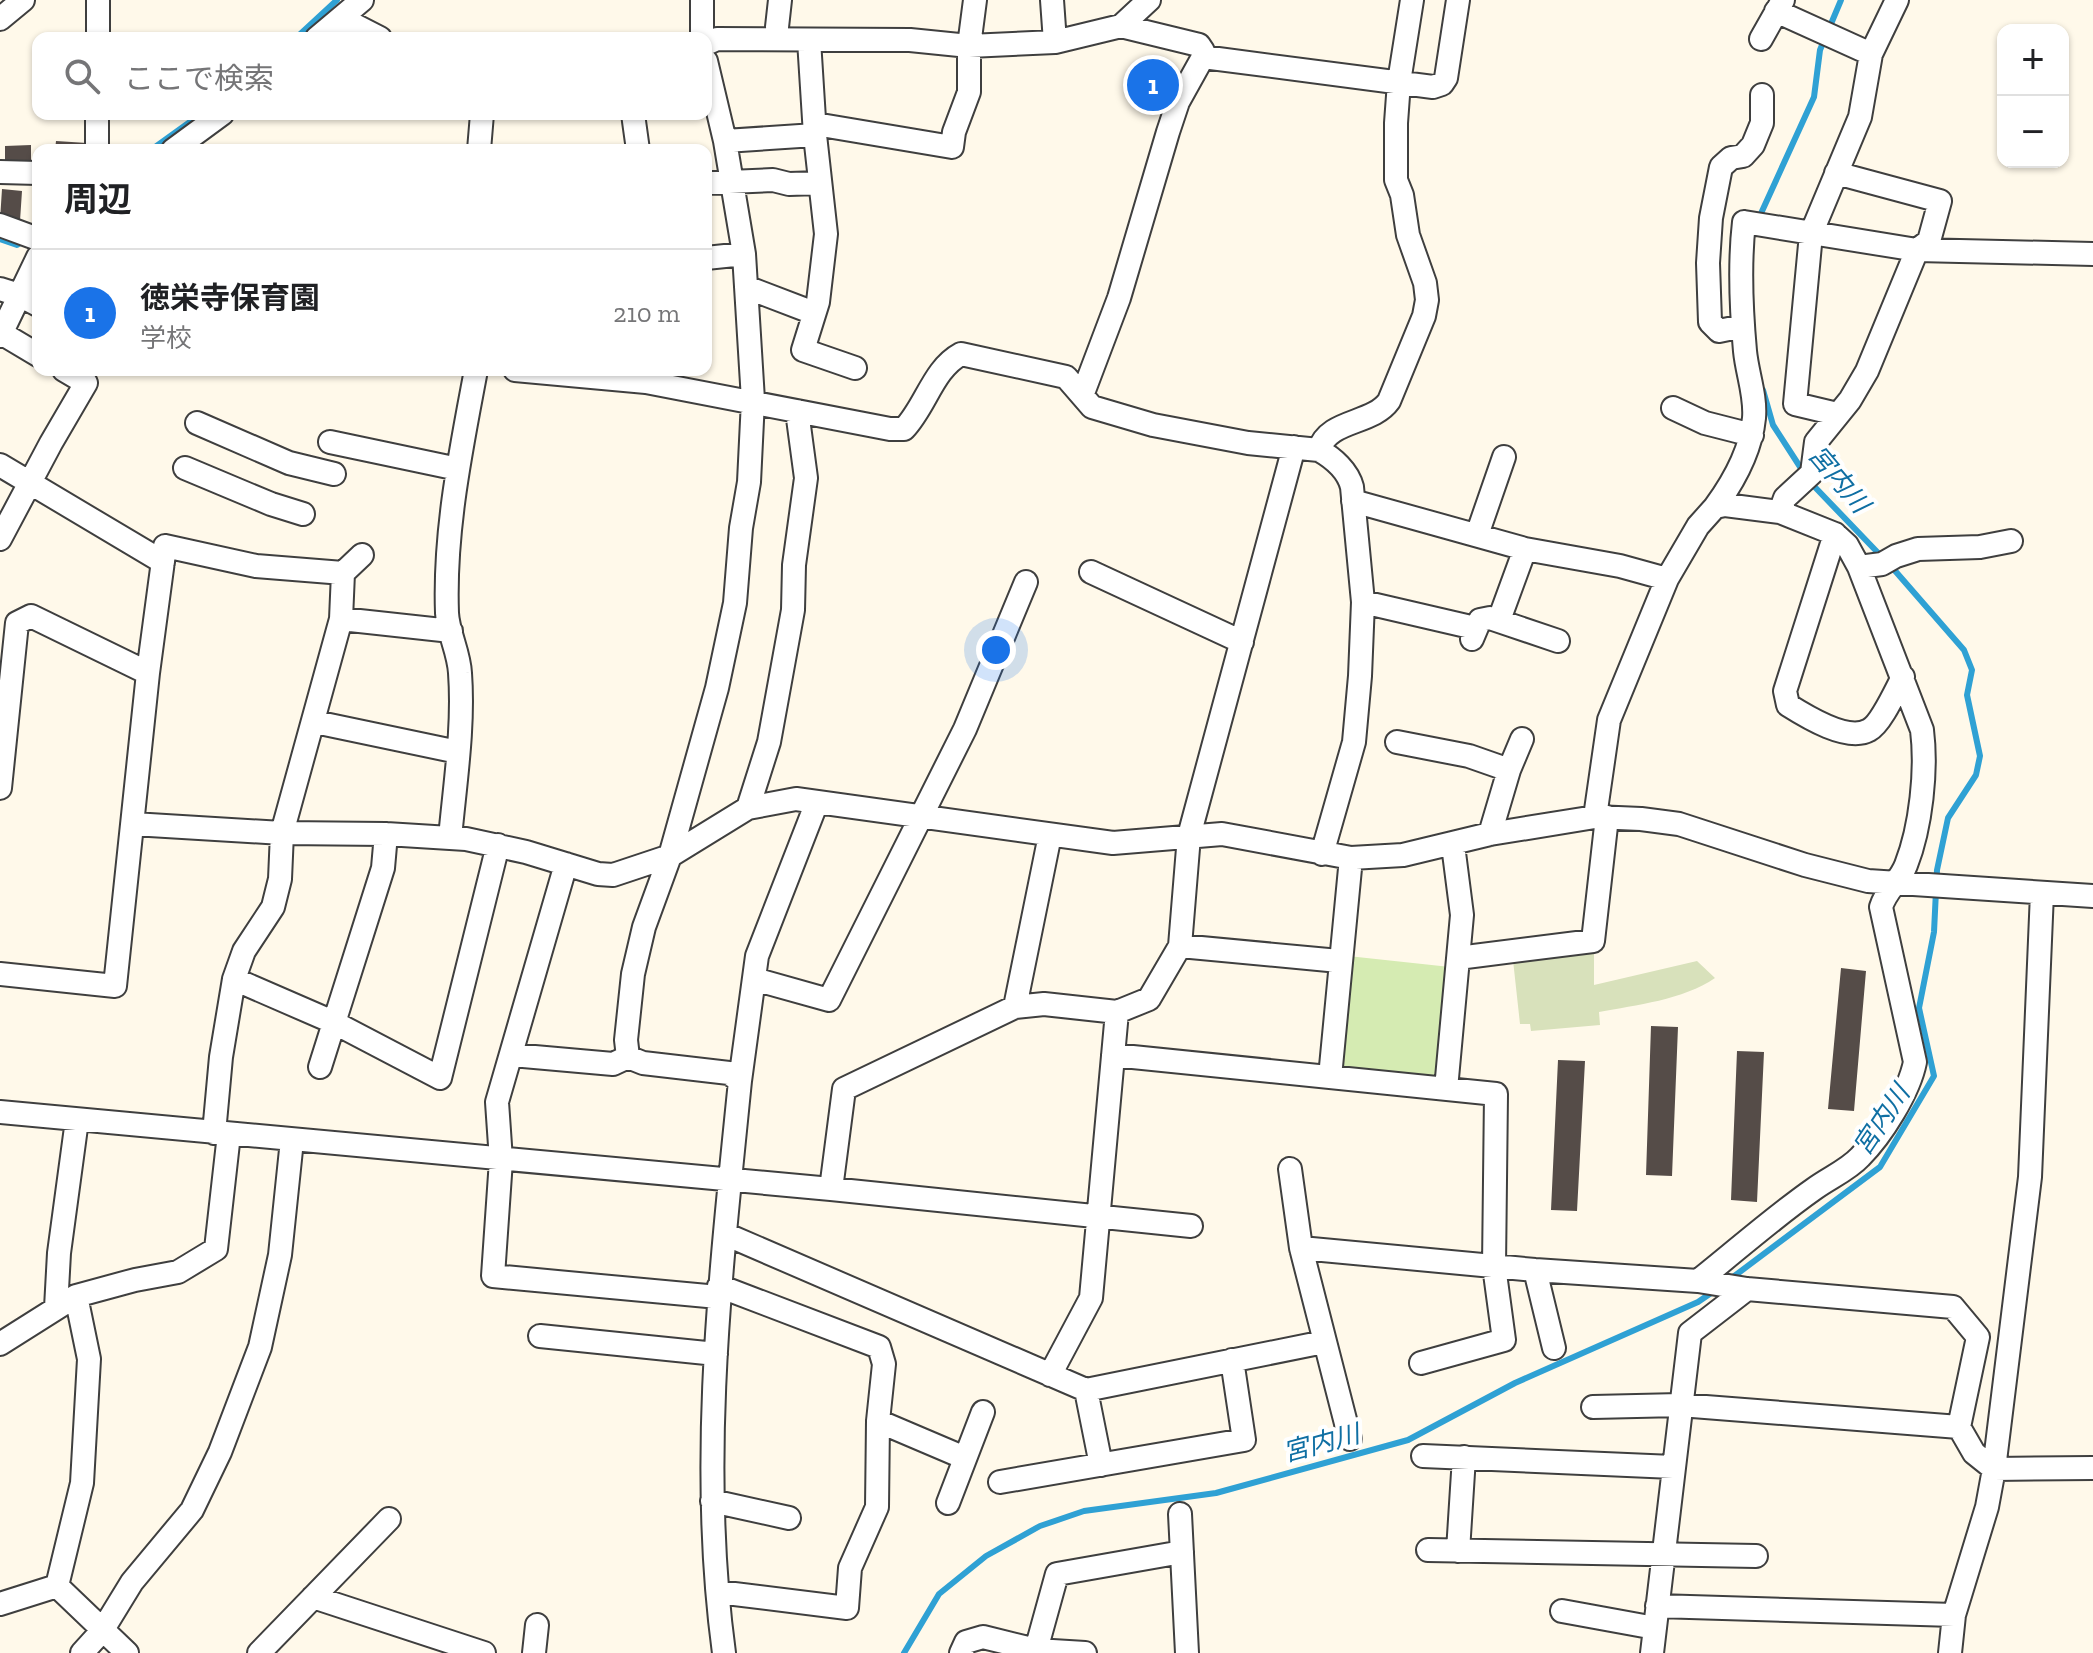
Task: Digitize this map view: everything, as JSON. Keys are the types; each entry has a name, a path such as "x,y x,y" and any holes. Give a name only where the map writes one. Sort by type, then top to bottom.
{"street":[{"path":"0,19 23,0"},
{"path":"98,0 98,32"},
{"path":"324,32 362,0"},
{"path":"702,0 702,32"},
{"path":"777,27 780,0"},
{"path":"725,141 815,129 952,147 954,132 969,92 969,46 975,0"},
{"path":"1052,0 1055,42"},
{"path":"1121,26 1149,0"},
{"path":"1319,450 1322,439 1332,432 1382,410 1389,401 1424,316 1425,283 1408,235 1402,195 1396,180 1399,82 1412,0"},
{"path":"1203,57 1433,87 1442,84 1446,78 1458,0"},
{"path":"1837,414 1795,404 1811,234 1860,117 1871,54 1897,0"},
{"path":"1761,39 1780,6 1827,35 1871,54"},
{"path":"341,18 368,32"},
{"path":"712,41 910,40 969,46 1055,42 1121,26 1199,45 1203,57 1178,102 1119,298 1083,393"},
{"path":"809,40 819,183 826,234 818,302 803,350 855,368"},
{"path":"628,1057 626,1040 633,974 644,927 670,856 717,688 735,603 741,528 749,482 753,400 744,254 725,141 712,86"},
{"path":"1743,326 1719,331 1710,322 1708,263 1711,218 1721,167 1731,158 1743,156 1753,145 1762,123 1762,95"},
{"path":"97,120 97,144"},
{"path":"181,144 214,120"},
{"path":"480,144 482,120"},
{"path":"634,120 637,144"},
{"path":"0,172 32,173"},
{"path":"1780,512 1785,498 1806,478 1816,442 1850,400 1867,371 1917,250 1929,241 1940,201 1836,173"},
{"path":"712,183 773,180 789,184 819,183"},
{"path":"1458,958 1593,941 1609,720 1667,579 1698,526 1732,480 1752,435 1755,401 1745,354 1740,256 1753,224 1917,250 2093,254"},
{"path":"8,228 32,237"},
{"path":"712,257 744,254"},
{"path":"32,269 1,334 32,352"},
{"path":"746,287 814,313"},
{"path":"580,376 646,382 904,429 915,418 947,361 961,354 1066,377 1092,407 1153,425 1248,443 1319,450 1329,456 1350,478 1364,636 1354,742 1322,854"},
{"path":"0,539 86,383 74,376"},
{"path":"450,838 458,752 460,671 447,616 449,552 458,469 475,376"},
{"path":"1673,408 1705,423 1752,435"},
{"path":"748,808 769,742 793,610 794,565 806,478 797,411"},
{"path":"197,423 289,463 334,474"},
{"path":"330,442 458,469"},
{"path":"831,1189 844,1089 1015,1007 1044,1004 1117,1012 1149,999 1180,946 1189,836 1294,447"},
{"path":"1477,535 1504,457"},
{"path":"0,465 164,554 343,573"},
{"path":"185,468 303,514"},
{"path":"1353,501 1525,549 1620,566 1667,579"},
{"path":"1715,507 1725,505 1780,512 1835,534 1847,545 1879,562 1918,549 1980,547 2011,541"},
{"path":"1835,534 1785,691 1788,705 1832,729 1868,731 1876,724 1903,677"},
{"path":"1499,620 1525,549"},
{"path":"0,974 115,986 148,673 164,554"},
{"path":"0,1344 76,1296 178,1272 216,1249 221,1057 234,979 244,951 273,907 280,879 282,833 341,619 343,573 362,555"},
{"path":"1698,1281 1813,1189 1857,1161 1871,1146 1905,1091 1915,1062 1881,907 1885,894 1907,864 1922,796 1925,756 1919,719 1903,677 1879,562"},
{"path":"1091,572 1242,642"},
{"path":"754,979 829,1000 965,729 1026,582"},
{"path":"1363,602 1473,634 1480,620 1490,618 1558,641"},
{"path":"0,788 5,668 17,623 31,616 148,673"},
{"path":"341,619 451,631"},
{"path":"315,722 458,752"},
{"path":"1490,834 1509,770 1522,739"},
{"path":"1397,742 1469,756 1509,770"},
{"path":"133,824 282,833 450,838 498,845 598,874 613,875 670,856 748,808 796,799 1113,843 1222,834 1351,858 1403,855 1490,834 1601,817 1679,824 1805,865 1868,881 2093,896"},
{"path":"724,1653 712,1501 716,1354 719,1292 740,1081 757,956 817,802"},
{"path":"320,1067 383,868 386,834"},
{"path":"1015,1007 1050,835"},
{"path":"234,979 333,1022 440,1078 498,845"},
{"path":"1446,1089 1462,915 1453,845"},
{"path":"1330,1077 1351,858"},
{"path":"566,864 497,1102 501,1160 493,1276 719,1292 879,1347 884,1364 878,1421 877,1507 850,1568 847,1608 718,1592"},
{"path":"1950,1653 1954,1615 1987,1507 1994,1469 2030,1177 2042,893"},
{"path":"1180,946 1339,961"},
{"path":"1050,1375 1091,1298 1117,1012"},
{"path":"512,1055 613,1064 628,1057 643,1063 729,1073 740,1081"},
{"path":"1113,1055 1496,1094 1494,1266 1504,1340 1420,1365"},
{"path":"0,1112 831,1189 1191,1226"},
{"path":"56,1308 59,1253 77,1120"},
{"path":"82,1653 102,1631 132,1582 192,1510 225,1439 260,1347 280,1255 292,1140"},
{"path":"1290,1169 1301,1248 1350,1439"},
{"path":"725,1234 1086,1390 1324,1342"},
{"path":"1301,1248 1535,1270 1698,1281 1747,1289 1953,1307 1978,1337 1959,1427 1974,1453 1994,1469 2093,1468"},
{"path":"1535,1270 1554,1348"},
{"path":"1652,1653 1690,1333 1747,1289"},
{"path":"57,1586 82,1483 89,1359 76,1296"},
{"path":"540,1336 716,1354"},
{"path":"1000,1482 1244,1440 1232,1360"},
{"path":"1086,1390 1101,1465"},
{"path":"1593,1407 1680,1405 1959,1427"},
{"path":"948,1503 983,1412"},
{"path":"878,1421 965,1458"},
{"path":"1423,1456 1673,1467"},
{"path":"1458,1551 1464,1457"},
{"path":"712,1501 789,1518"},
{"path":"1180,1514 1187,1653"},
{"path":"259,1653 389,1519"},
{"path":"1428,1550 1756,1556"},
{"path":"1036,1650 1057,1574 1182,1552"},
{"path":"57,1586 127,1653"},
{"path":"0,1604 57,1586"},
{"path":"313,1597 484,1653"},
{"path":"1562,1611 1656,1617 1954,1615"},
{"path":"534,1653 537,1625"},
{"path":"961,1653 966,1642 983,1637 1036,1650 1085,1653"}],"green space":[{"path":"1594,954 1594,985 1697,961 1715,978 1674,997 1599,1012 1600,1025 1531,1031 1530,1024 1520,1024 1513,960"},
{"path":"1348,956 1450,967 1439,1072 1428,1082 1349,1073 1337,1061"}],"building":[{"path":"56,141 87,143 87,144 56,144"},
{"path":"31,145 31,167 5,168 5,146"},
{"path":"2,189 22,191 20,221 0,220"},
{"path":"1841,968 1866,971 1854,1111 1828,1109"},
{"path":"1651,1026 1678,1027 1672,1176 1646,1175"},
{"path":"1737,1051 1764,1052 1757,1202 1731,1200"},
{"path":"1558,1060 1585,1061 1577,1211 1551,1210"}],"waterway":[{"path":"302,32 337,0"},
{"name":"宮内川","path":"1758,220 1814,97 1820,50 1841,0"},
{"path":"159,144 193,120"},
{"path":"0,239 17,245 25,240"},
{"name":"宮内川","path":"1763,390 1773,425 1804,473"},
{"name":"宮内川","path":"1810,482 1882,557"},
{"name":"宮内川","path":"1729,1280 1880,1167 1934,1076 1919,1008 1934,932 1937,870 1948,818 1976,775 1980,756 1967,695 1972,670 1964,650 1890,565"},
{"name":"宮内川","path":"904,1653 939,1594 986,1556 1040,1526 1084,1511 1216,1493 1408,1440 1515,1383 1698,1302 1714,1291"}],"place":[{"name":"徳栄寺保育園","path":"1153,85"}]}
